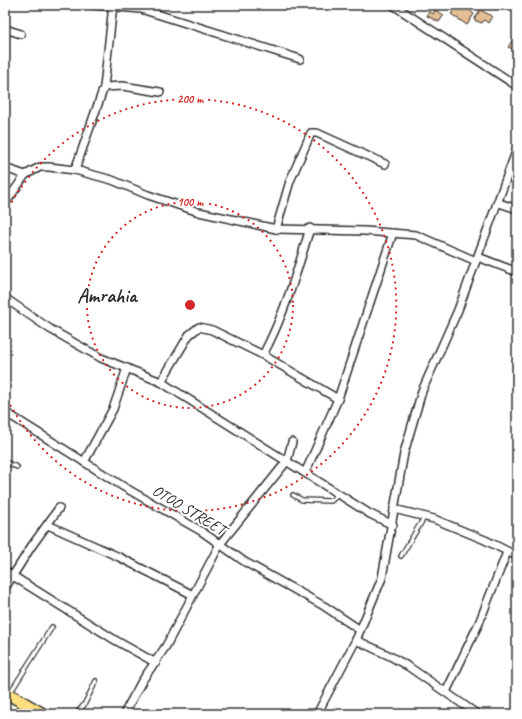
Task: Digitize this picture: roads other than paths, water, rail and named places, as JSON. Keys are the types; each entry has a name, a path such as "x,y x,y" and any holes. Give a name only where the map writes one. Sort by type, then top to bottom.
{"main road":[{"path":"7,693 43,714"}],"street":[{"path":"94,5 113,5 141,10 300,59"},
{"path":"75,170 104,87 113,5"},
{"path":"393,5 517,86"},
{"path":"5,29 21,34"},
{"path":"104,87 123,86 160,92"},
{"path":"276,229 290,181 311,134 317,133 385,164"},
{"path":"316,714 356,640 382,578 393,525 394,509 404,453 422,391 458,310 499,203 508,172 517,149"},
{"path":"5,204 25,175 40,167 75,170 112,180 148,195 199,212 276,229 310,228 416,235 477,259 517,272"},
{"path":"5,168 25,175"},
{"path":"499,203 517,209"},
{"path":"263,355 276,331 290,296 310,228"},
{"path":"305,473 338,399 393,233"},
{"path":"5,298 88,351 161,382 370,514 393,525"},
{"path":"161,382 189,335 199,327 212,330 263,355 338,399"},
{"path":"84,462 113,409 127,368"},
{"name":"OTOO STREET","path":"5,412 150,503 206,534 245,562 324,606 360,630"},
{"path":"124,714 142,681 156,663 220,544 287,461 292,442"},
{"path":"5,588 12,575 60,508"},
{"path":"394,509 425,516 485,540 517,556"},
{"path":"48,525 193,595"},
{"path":"446,692 479,623 507,552"},
{"path":"5,571 115,640 156,663"},
{"path":"356,640 390,656 477,714"}],"lane":[{"path":"5,462 17,466"},
{"path":"293,495 302,500 331,501 339,494"},
{"path":"401,556 425,516"},
{"path":"7,693 52,627"},
{"path":"76,714 84,705 96,681"}],"district":[{"name":"Amrahia","path":"107,295"}]}
